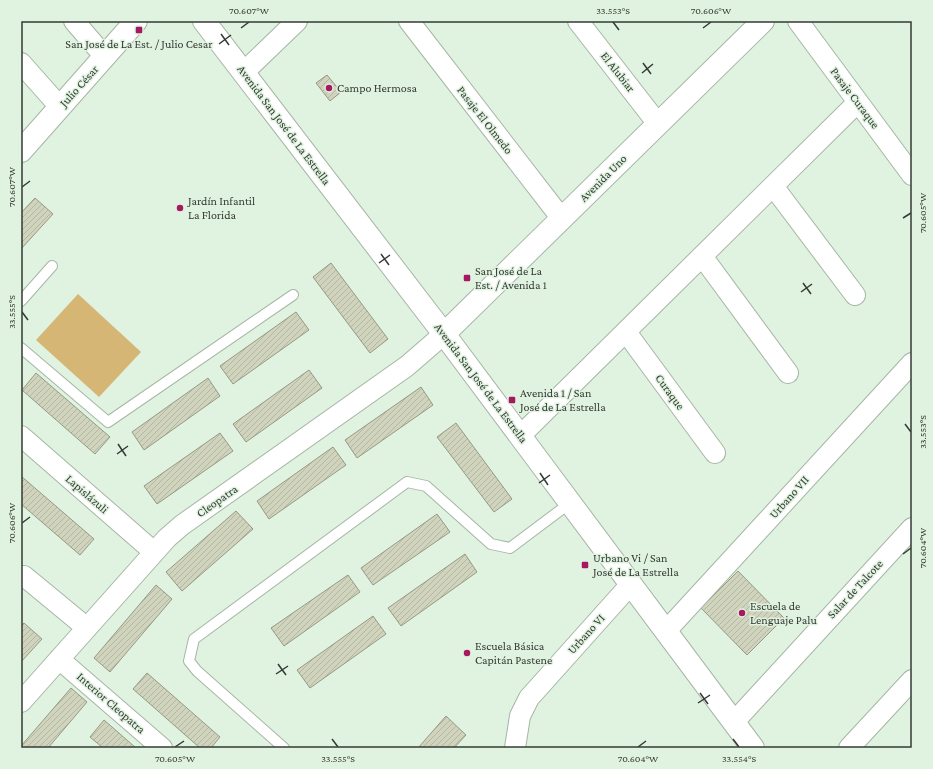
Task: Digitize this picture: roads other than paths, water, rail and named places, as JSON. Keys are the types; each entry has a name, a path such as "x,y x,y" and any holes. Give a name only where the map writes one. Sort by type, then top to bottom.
{"main road":[{"name":"Julio César","path":"21,151 136,21"},
{"name":"Avenida San José de La Estrella","path":"204,21 444,334 753,748"},
{"name":"Avenida Uno","path":"444,334 658,124 756,24"}],"street":[{"path":"74,21 105,57"},
{"path":"244,72 297,21"},
{"name":"Pasaje El Olmedo","path":"409,21 562,219"},
{"name":"El Alubiar","path":"578,21 658,124"},
{"name":"Pasaje Curaque","path":"798,21 912,175"},
{"path":"21,63 60,107"},
{"path":"520,436 858,102"},
{"path":"774,186 856,295"},
{"path":"702,256 788,373"},
{"name":"Curaque","path":"626,332 714,453"},
{"name":"Cleopatra","path":"21,702 167,538 182,525 407,366 444,334"},
{"name":"Urbano VII","path":"666,631 912,363"},
{"name":"Lapislázuli","path":"21,436 154,552"},
{"name":"Salar de Talcote","path":"734,722 912,528"},
{"path":"22,572 86,628"},
{"name":"Urbano VI","path":"515,748 520,716 528,698 631,584"},
{"name":"Interior Cleopatra","path":"59,659 162,748"},
{"path":"849,748 912,680"}],"lane":[{"path":"21,301 52,266"},
{"path":"21,348 108,422 293,294"},
{"path":"284,748 197,672 189,661 194,639 407,482 426,486 490,544 510,548 570,503"}],"place":[{"name":"San José de La Est. / Julio Cesar","path":"139,30"},
{"name":"Campo Hermosa","path":"329,88"},
{"name":"Jardín Infantil La Florida","path":"180,208"},
{"name":"San José de La Est. / Avenida 1","path":"467,278"},
{"name":"Avenida 1 / San José de La Estrella","path":"512,400"},
{"name":"Urbano Vi / San José de La Estrella","path":"585,565"},
{"name":"Escuela de Lenguaje Palu","path":"742,613"},
{"name":"Escuela Básica Capitán Pastene","path":"467,653"}]}
